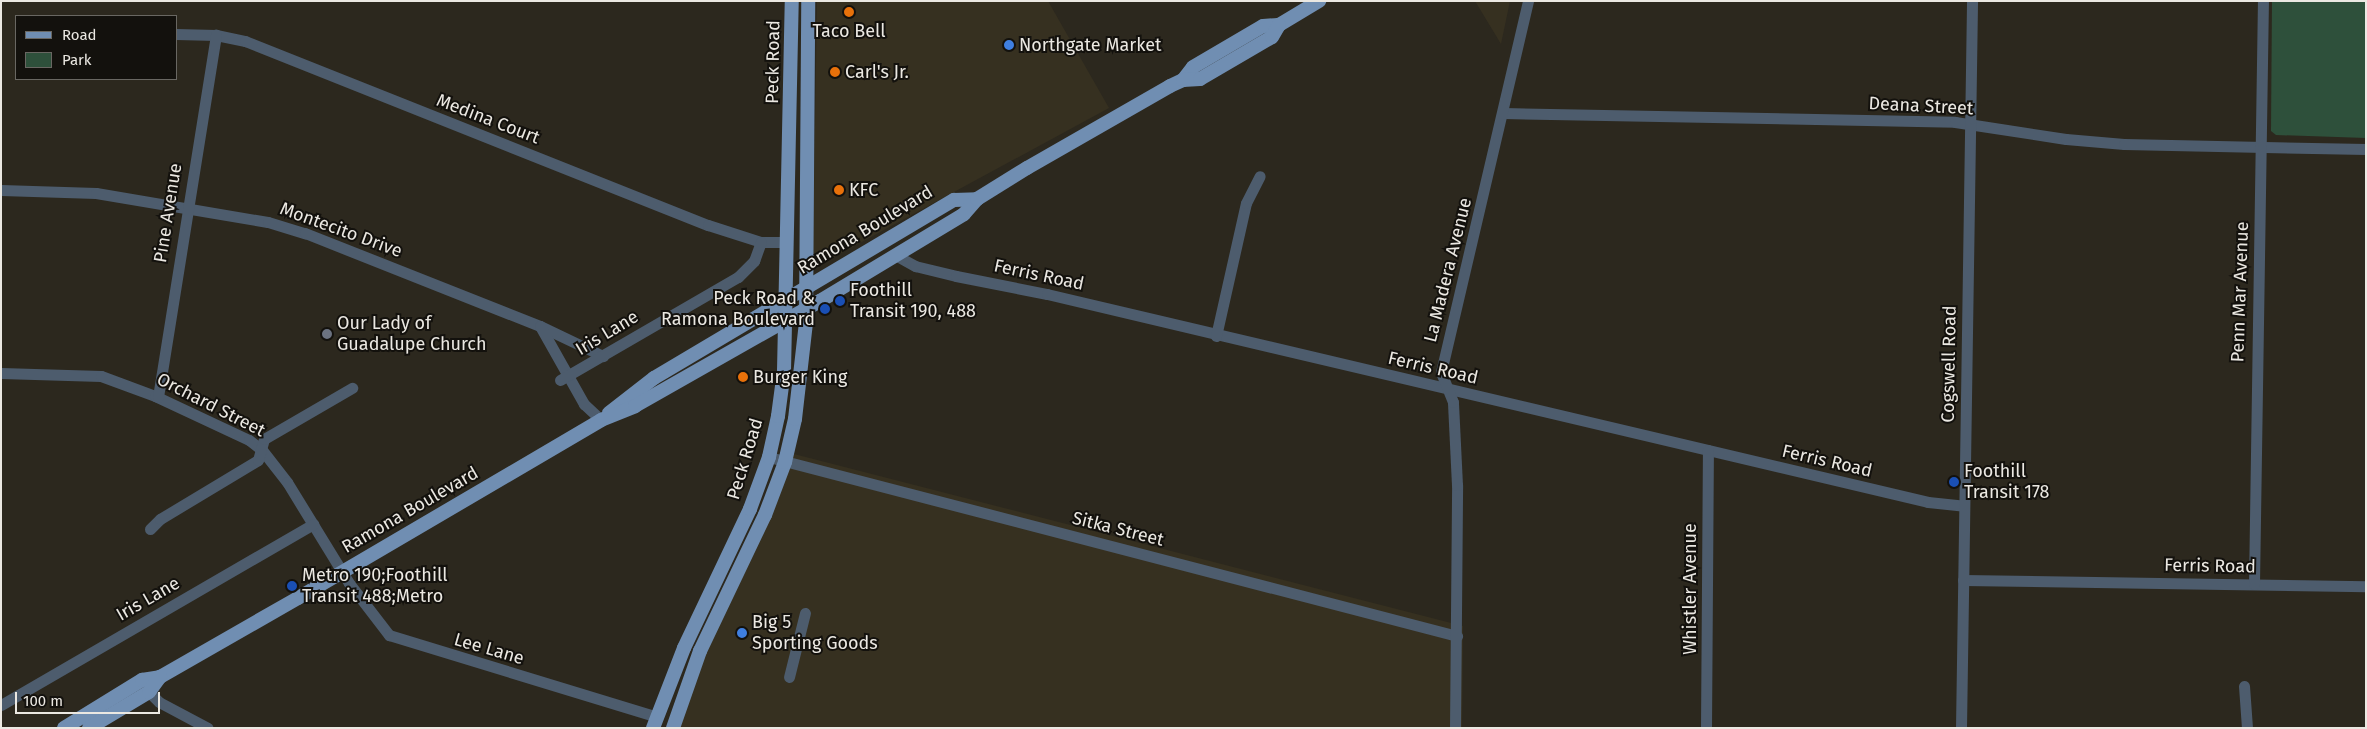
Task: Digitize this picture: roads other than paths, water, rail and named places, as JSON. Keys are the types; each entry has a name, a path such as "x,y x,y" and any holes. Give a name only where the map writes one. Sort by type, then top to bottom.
{"main road":[{"name":"Peck Road","path":"655,722 697,618 750,509 769,457 784,371 784,300 790,141 792,1"},
{"name":"Peck Road","path":"673,728 700,651 765,515 785,462 802,372 806,308 804,288 808,1"},
{"name":"Ramona Boulevard","path":"64,728 142,680 160,677 601,420 635,406 897,256 964,214 977,199 1182,80 1201,62 1263,26 1279,25 1319,1"},
{"path":"790,141 807,142"},
{"name":"Ramona Boulevard","path":"601,420 629,394 804,288 954,200 977,199"},
{"name":"Ramona Boulevard","path":"89,728 149,692 160,677"}],"street":[{"name":"La Madera Avenue","path":"1455,728 1457,485 1453,402 1446,389 1441,372 1528,1"},
{"name":"Cogswell Road","path":"1961,728 1972,1"},
{"name":"Penn Mar Avenue","path":"2254,584 2263,1"},
{"name":"Medina Court","path":"178,34 216,35 245,41 708,225 761,242 787,242"},
{"name":"Pine Avenue","path":"158,397 186,210 216,35"},
{"name":"Deana Street","path":"1503,113 1971,124 2074,140 2366,150"},
{"path":"1216,336 1246,203 1260,176"},
{"name":"Montecito Drive","path":"1,190 96,193 186,210 268,222 305,233 540,326 603,356"},
{"name":"Iris Lane","path":"564,378 738,277 754,260 761,242"},
{"name":"Ferris Road","path":"897,256 931,270 1047,294 1216,336 1928,502 1964,506"},
{"path":"540,326 564,378 584,404 601,420"},
{"name":"Orchard Street","path":"1,373 101,376 158,397 262,450 287,482 342,572"},
{"path":"150,529 160,519 258,460 264,439 352,388"},
{"name":"Whistler Avenue","path":"1706,728 1708,450"},
{"name":"Sitka Street","path":"769,457 1457,636"},
{"name":"Iris Lane","path":"1,706 313,524"},
{"name":"Lee Lane","path":"342,572 389,635 655,722"},
{"name":"Ferris Road","path":"1963,580 2366,586"},
{"path":"789,677 805,613"},
{"path":"2244,686 2247,728"},
{"path":"149,692 159,702 208,728"}],"place":[{"name":"Taco Bell","path":"849,12"},
{"name":"Northgate Market","path":"1009,45"},
{"name":"Carl's Jr.","path":"835,72"},
{"name":"KFC","path":"839,190"},
{"name":"Foothill Transit 190, 488","path":"840,301"},
{"name":"Peck Road & Ramona Boulevard","path":"825,309"},
{"name":"Our Lady of Guadalupe Church","path":"327,334"},
{"name":"Burger King","path":"743,377"},
{"name":"Foothill Transit 178","path":"1954,482"},
{"name":"Metro 190;Foothill Transit 488;Metro","path":"292,586"},
{"name":"Big 5 Sporting Goods","path":"742,633"}]}
